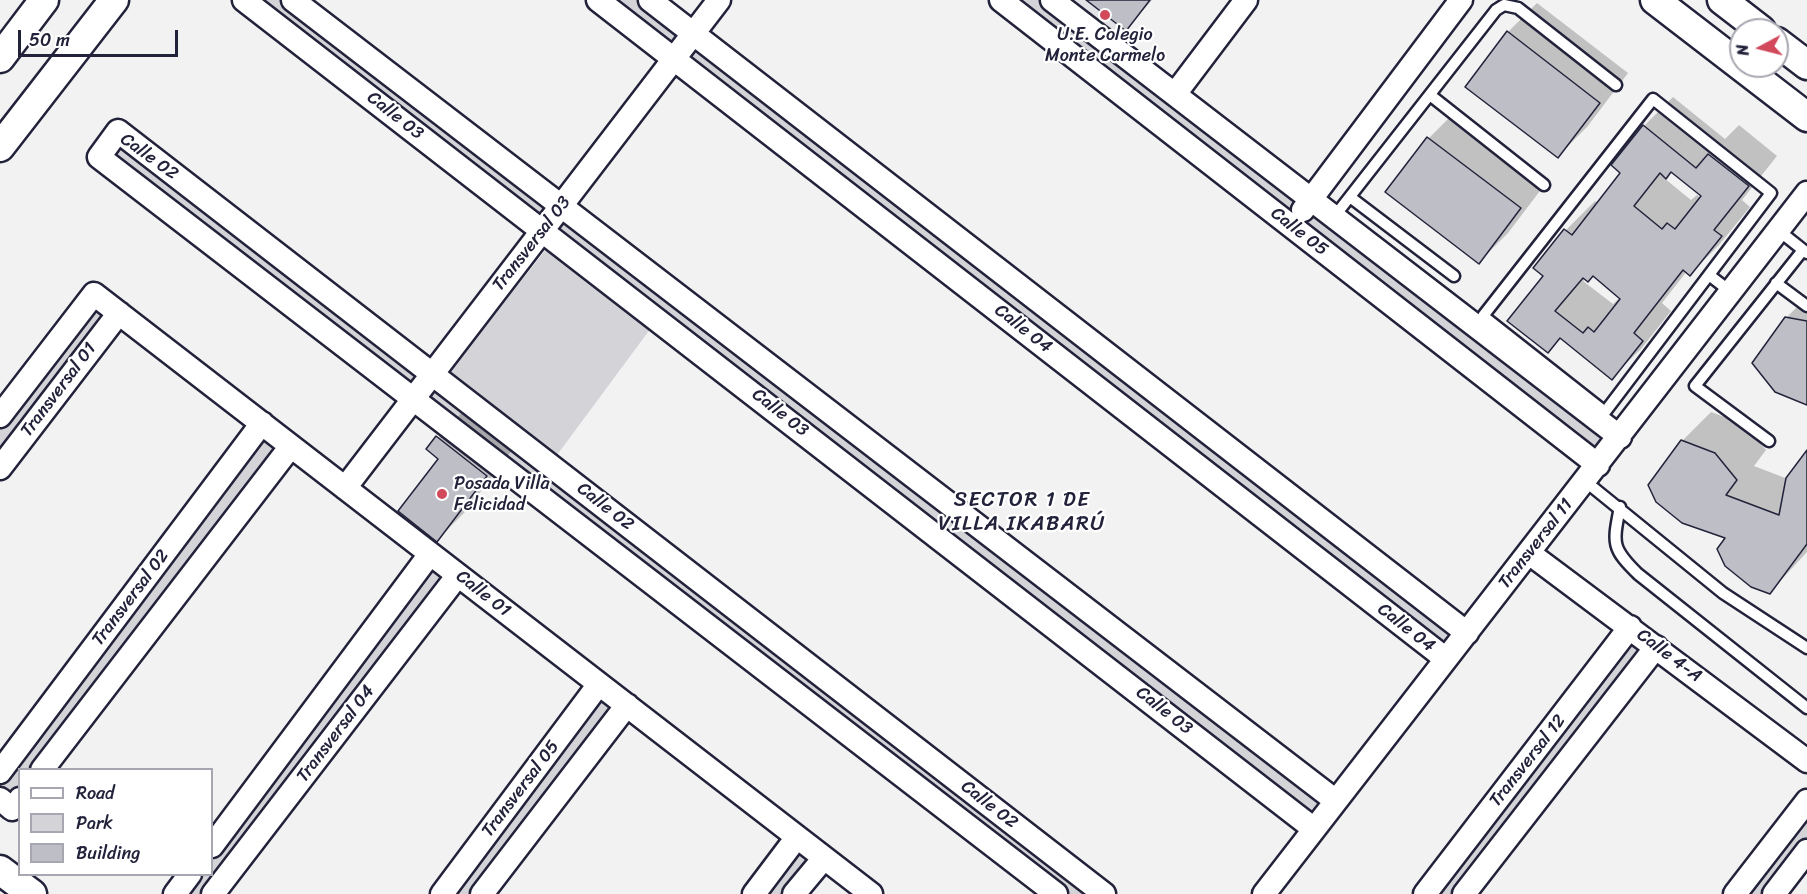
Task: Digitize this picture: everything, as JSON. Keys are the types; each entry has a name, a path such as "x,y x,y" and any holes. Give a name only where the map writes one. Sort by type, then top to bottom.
{"street":[{"path":"0,57 45,0"},
{"path":"0,147 114,0"},
{"name":"Calle 03","path":"244,0 1314,829"},
{"name":"Calle 03","path":"293,0 1336,801"},
{"name":"Calle 04","path":"598,0 1446,659"},
{"name":"Calle 04","path":"650,0 1467,633"},
{"name":"Transversal 03","path":"345,488 719,0"},
{"name":"Calle 05","path":"1001,0 1291,226 1591,473"},
{"name":"Calle 05","path":"1052,0 1620,437"},
{"path":"1164,127 1179,98 1246,0"},
{"path":"1291,226 1461,0"},
{"path":"1655,0 1807,117"},
{"path":"1722,0 1745,18"},
{"path":"1789,51 1807,65"},
{"path":"407,126 425,102"},
{"name":"Calle 02","path":"1056,894 99,157 118,131 1104,894"},
{"path":"1219,170 1239,144"},
{"name":"Transversal 11","path":"1264,894 1807,193"},
{"name":"Calle 01","path":"94,294 871,894"},
{"name":"Transversal 01","path":"0,416 94,294"},
{"name":"Transversal 01","path":"0,468 119,313"},
{"path":"1152,429 1171,404"},
{"name":"Transversal 02","path":"0,772 262,423"},
{"name":"Transversal 02","path":"44,768 291,446"},
{"name":"Calle 4-A","path":"1529,553 1807,762"},
{"name":"Transversal 04","path":"213,845 430,554"},
{"path":"1009,591 1028,565"},
{"name":"Transversal 04","path":"213,894 458,575"},
{"name":"Transversal 12","path":"1425,894 1630,627"},
{"name":"Transversal 12","path":"1464,894 1656,647"},
{"path":"1161,709 1181,682"},
{"name":"Transversal 05","path":"442,894 599,684"},
{"name":"Transversal 05","path":"482,894 627,705"},
{"path":"882,760 901,737"},
{"path":"0,799 12,809 18,802"},
{"path":"1735,894 1807,801"},
{"path":"754,894 797,837"},
{"path":"1774,894 1807,851"},
{"path":"794,894 824,858"},
{"path":"0,870 32,894"},
{"path":"175,894 188,876"}],"lane":[{"path":"1334,217 1496,10 1504,5 1518,8 1616,85"},
{"path":"1430,95 1544,185"},
{"path":"1653,99 1771,193 1709,275 1605,412 1482,316 1653,99"},
{"path":"1350,197 1454,276"},
{"path":"1769,441 1695,386 1776,283 1805,251 1778,230"},
{"path":"1709,275 1731,292"},
{"path":"1776,283 1807,306"},
{"path":"1591,473 1620,507 1723,593 1807,648"},
{"path":"1620,507 1614,533 1614,546 1621,558 1807,708"}],"shaded area":[{"name":"U.E. Colegio Monte Carmelo","path":"1052,0 1150,0 1114,47"}],"green space":[{"path":"244,0 293,0 1336,802 1315,828"},
{"path":"599,0 650,0 1466,634 1447,659"},
{"path":"1001,0 1052,0 1620,437 1598,465"},
{"path":"118,131 1104,894 1056,894 99,157"},
{"path":"548,247 651,328 557,455 450,371"},
{"path":"94,294 118,313 0,468 0,416"},
{"path":"263,424 291,445 43,768 18,768 18,799 0,799 0,772"},
{"path":"432,554 458,575 213,894 175,894 189,876 213,876 213,845"},
{"path":"1631,627 1657,646 1464,894 1425,894"},
{"path":"600,685 626,705 482,894 442,894"},
{"path":"1807,801 1807,850 1773,894 1735,894"},
{"path":"797,837 823,857 794,894 754,894"}],"building":[{"path":"1086,0 1150,0 1126,31"},
{"path":"1507,31 1600,103 1558,158 1465,87"},
{"path":"1643,125 1696,168 1708,154 1749,186 1714,230 1722,236 1690,276 1683,270 1634,333 1643,341 1612,380 1560,338 1548,353 1507,321 1543,276 1533,268 1564,229 1572,235 1620,173 1611,165","holes":["1671,172 1701,196 1675,229 1667,223 1662,229 1634,206 1660,173 1666,179","1593,276 1620,299 1594,332 1588,327 1583,333 1555,311 1583,278 1588,282"]},
{"path":"1427,137 1521,208 1479,264 1385,192"},
{"path":"1785,317 1807,321 1807,405 1775,392 1752,363"},
{"name":"Posada Villa Felicidad","path":"436,436 487,476 437,542 398,511 438,459 426,449"},
{"path":"1681,440 1715,453 1737,480 1726,495 1779,515 1786,478 1807,450 1807,544 1770,594 1751,587 1725,566 1717,549 1725,538 1682,523 1656,502 1648,485"}],"place":[{"name":"U.E. Colegio Monte Carmelo","path":"1105,15"},
{"name":"Posada Villa Felicidad","path":"442,494"}],"district":[{"name":"SECTOR 1 DE VILLA IKABARÚ","path":"1022,513"}]}
